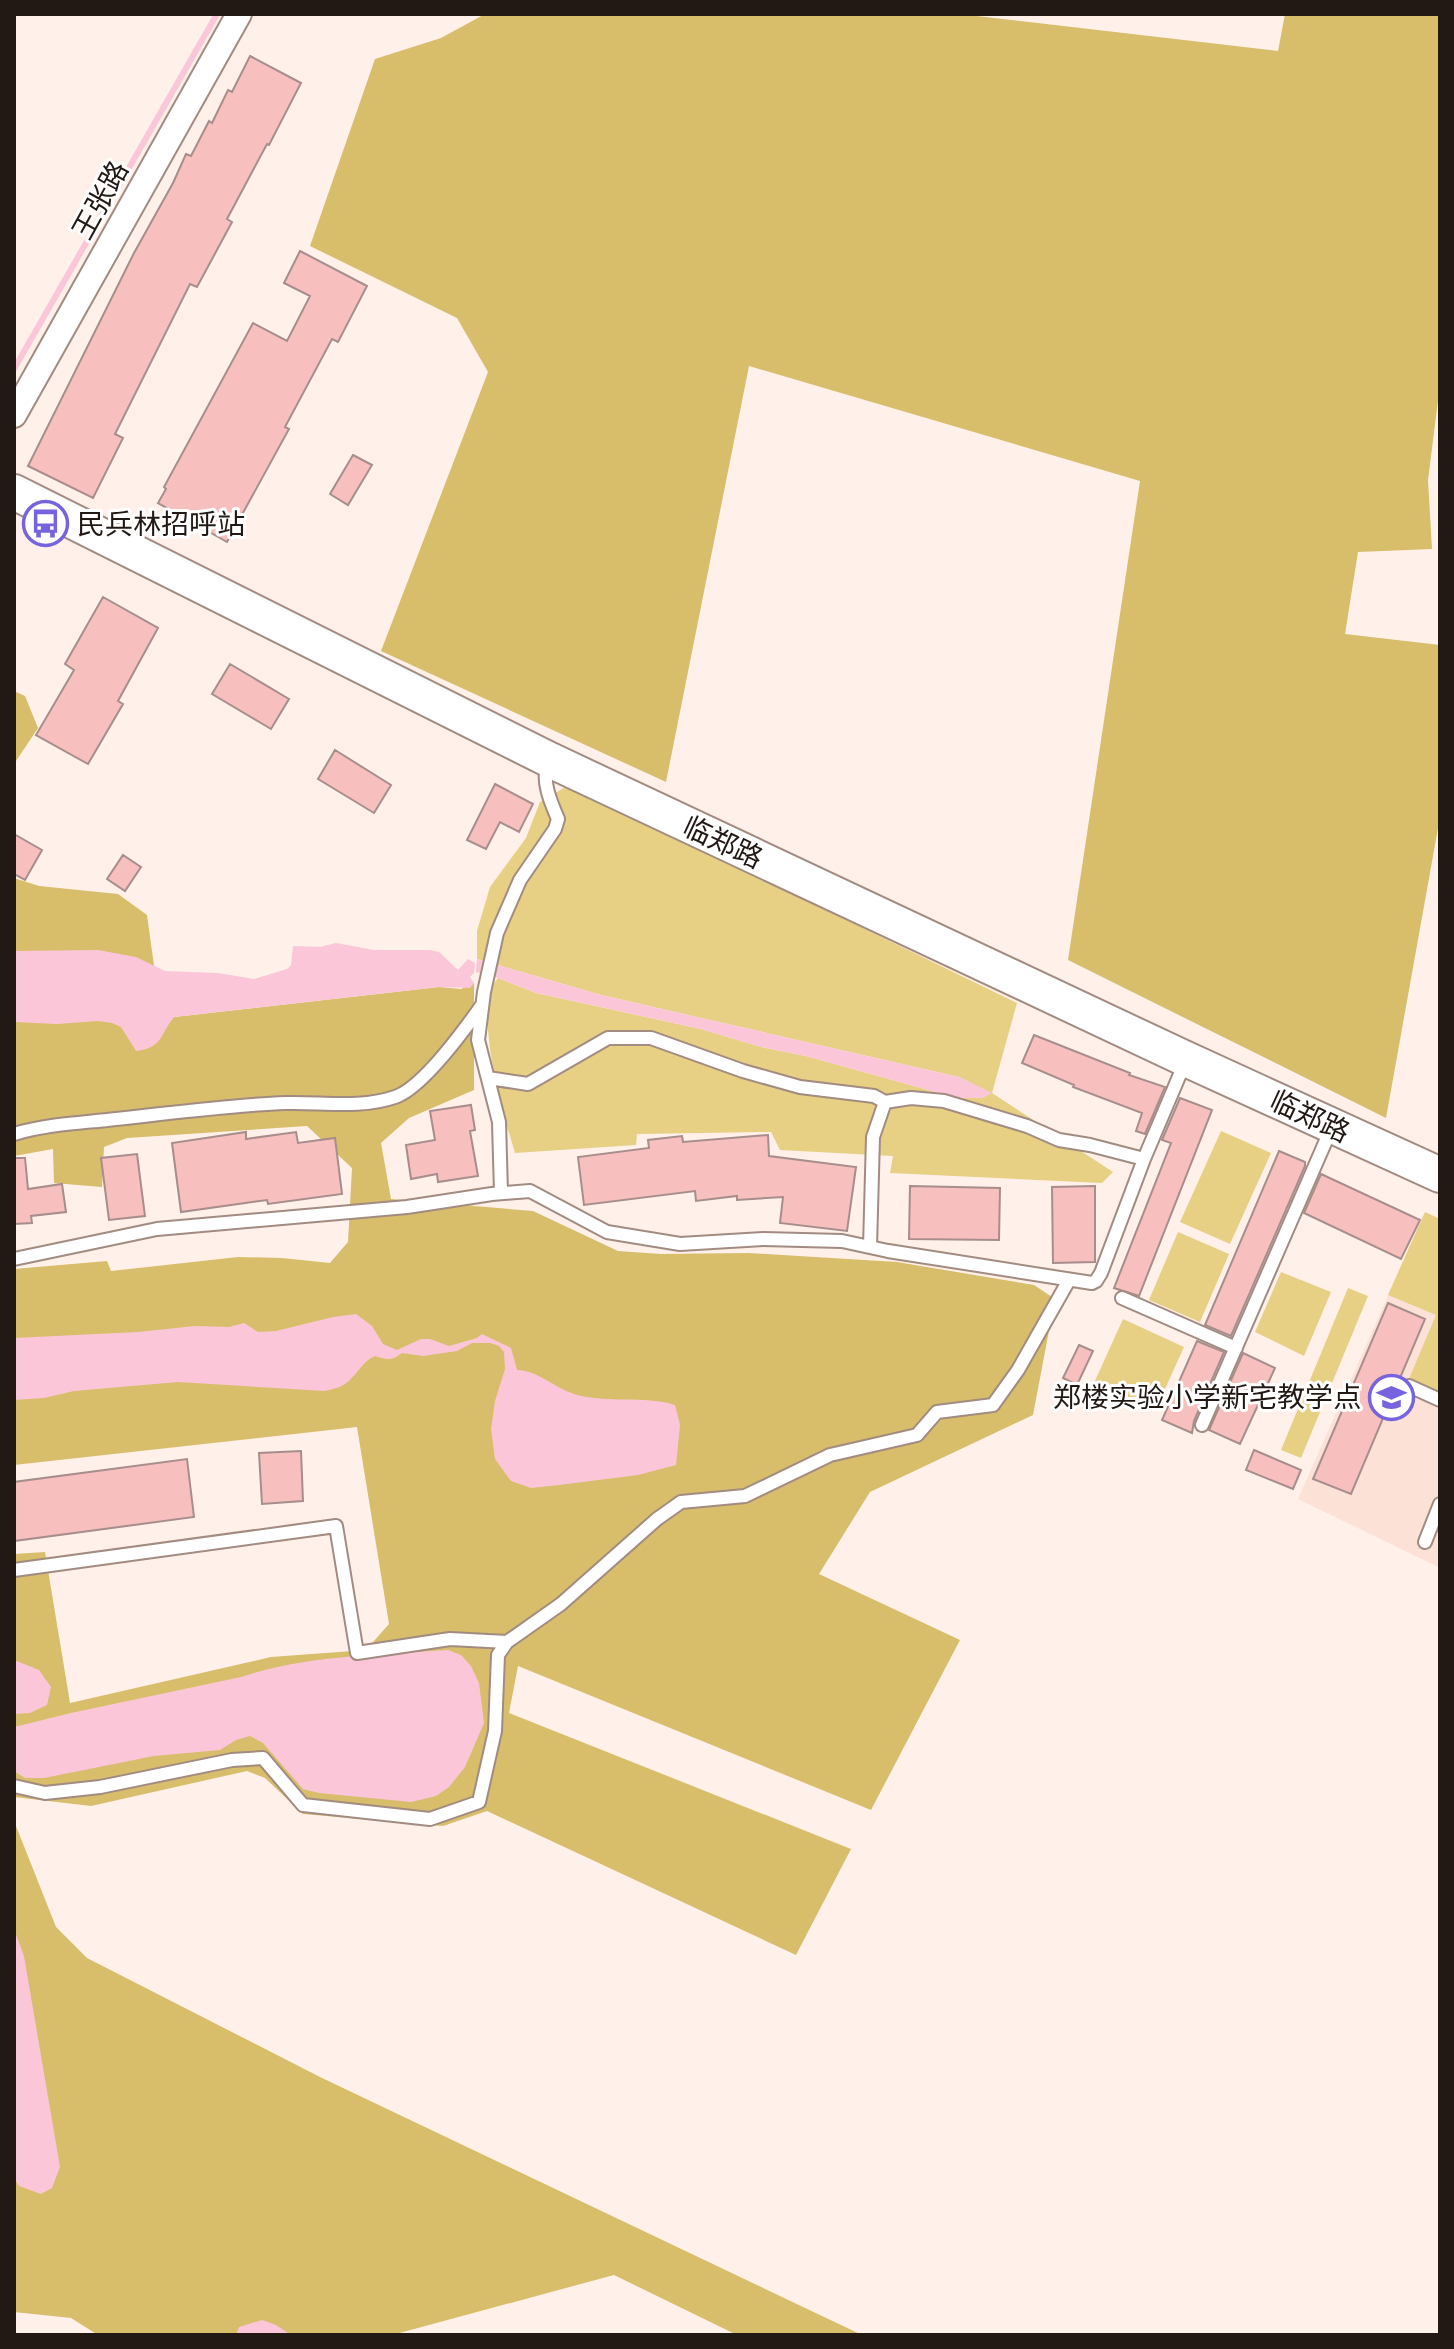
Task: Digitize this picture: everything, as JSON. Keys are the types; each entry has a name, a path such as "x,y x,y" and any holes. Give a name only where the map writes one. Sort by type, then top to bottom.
{"main road":[{"name":"临郑路","path":"14,492 550,760 1440,1175"}],"street":[{"name":"王张路","path":"14,415 239,14"}],"lane":[{"path":"501,1193 499,1122 478,1040 497,933 520,880 555,829 558,819 550,801 545,770 550,760"},
{"path":"14,1134 33,1128 137,1117 286,1103 351,1104 397,1097 425,1075 460,1037 482,1005"},
{"path":"488,1078 528,1084 608,1038 651,1038 743,1071 800,1087 874,1096 885,1102 911,1098 944,1101 1027,1126 1059,1140 1144,1159"},
{"path":"14,1259 157,1229 407,1207 530,1191 607,1232 680,1244 763,1239 842,1241 1092,1283 1099,1277 1186,1059"},
{"path":"870,1247 873,1137 885,1102"},
{"path":"1202,1425 1332,1126"},
{"path":"14,1786 45,1793 100,1787 232,1760 263,1758 303,1805 430,1819 479,1802 495,1731 498,1655 507,1642 561,1604 657,1519 681,1502 745,1496 830,1455 917,1435 937,1412 993,1405 1018,1370 1069,1280"},
{"path":"1122,1298 1236,1348"},
{"path":"1409,1386 1440,1400"},
{"path":"1425,1542 1440,1504"},
{"path":"14,1570 336,1526 357,1653 450,1639 507,1642"}],"shaded area":[{"path":"485,14 959,14 1278,51 1285,14 1440,14 1440,385 1428,480 1432,549 1358,552 1345,634 1440,645 1440,817 1386,1118 1068,960 1140,481 749,366 666,782 381,651 488,372 457,318 310,246 375,59 441,38"},
{"path":"14,691 25,696 38,728 14,764"},
{"path":"569,785 1017,1003 992,1093 1113,1172 1102,1183 890,1173 893,1156 780,1150 771,1132 637,1134 636,1145 515,1153 492,1062 489,1036 491,992 498,978 536,993 701,1029 957,1098 982,1098 991,1093 959,1077 601,995 477,959 477,931 490,887 526,838 540,802"},
{"path":"14,878 39,886 118,894 147,915 154,966 174,1017 439,987 461,989 474,983 474,1090 409,1118 381,1143 391,1199 533,1211 618,1251 749,1253 897,1262 1034,1285 1055,1299 1033,1415 870,1492 819,1574 960,1640 871,1810 518,1666 509,1713 851,1849 796,1955 487,1811 443,1826 303,1814 265,1778 247,1771 91,1806 14,1797 14,1554 45,1552 70,1703 271,1657 366,1650 389,1624 357,1427 14,1465 14,1269 107,1261 111,1271 238,1257 330,1263 348,1242 352,1168 307,1126 127,1138 104,1147 102,1187 54,1183 53,1149 14,1156"},
{"path":"336,943 374,950 430,950 439,952 458,970 468,959 475,963 474,973 470,977 474,983 470,988 439,987 174,1017 156,1043 136,1051 121,1027 112,1023 14,1022 14,951 98,950 136,957 165,971 218,973 254,979 287,969 291,965 293,946 320,947"},
{"path":"477,959 601,995 959,1077 992,1093 982,1098 957,1098 701,1029 536,993 476,972"},
{"path":"1221,1131 1271,1153 1230,1244 1180,1222"},
{"name":"郑楼实验小学新宅教学点","path":"1425,1212 1440,1219 1440,1568 1298,1499"},
{"path":"1425,1212 1440,1219 1440,1392 1409,1379 1436,1315 1388,1295"},
{"path":"1178,1232 1229,1254 1200,1322 1149,1300"},
{"path":"1281,1272 1331,1292 1304,1356 1255,1332"},
{"path":"1348,1288 1368,1296 1301,1458 1281,1450"},
{"path":"356,1314 372,1326 383,1344 397,1350 421,1339 449,1346 482,1334 511,1348 517,1370 532,1373 574,1394 675,1405 680,1425 676,1465 638,1475 531,1488 511,1481 495,1459 491,1429 495,1401 505,1369 504,1352 490,1343 472,1343 457,1351 423,1356 402,1353 389,1359 375,1356 345,1384 325,1391 178,1382 74,1391 44,1398 14,1400 14,1338 195,1326 229,1327 244,1323 258,1332 276,1331"},
{"path":"1123,1319 1184,1347 1155,1411 1094,1383"},
{"path":"448,1650 461,1655 471,1666 479,1683 484,1723 465,1767 449,1787 436,1796 411,1802 303,1789 263,1743 250,1736 220,1750 154,1756 44,1778 25,1778 14,1771 14,1727 292,1664"},
{"path":"14,1660 39,1670 51,1687 47,1705 30,1713 14,1714"},
{"path":"14,1821 56,1927 87,1958 320,2077 862,2335 737,2335 614,2275 392,2335 98,2335 71,2318 14,2312"},
{"path":"14,1929 24,1956 60,2167 52,2188 41,2194 19,2186 14,2178"},
{"path":"262,2320 291,2335 236,2335 239,2327"}],"building":[{"path":"250,56 301,83 227,219 232,222 197,287 190,284 115,434 123,438 93,498 28,466 186,154 191,156 228,90 232,92"},
{"path":"300,251 367,286 338,342 332,339 285,427 289,429 227,542 158,503 253,323 287,341 310,296 284,283"},
{"path":"353,455 372,465 348,505 330,494"},
{"path":"103,597 158,628 118,701 123,704 88,764 36,735 74,670 65,664"},
{"path":"230,664 289,699 271,729 212,694"},
{"path":"335,750 391,785 374,813 318,779"},
{"path":"495,784 533,804 519,832 500,822 486,849 467,840"},
{"path":"14,834 42,850 25,880 14,874"},
{"path":"123,855 141,867 125,891 107,879"},
{"path":"1034,1035 1165,1087 1145,1134 1136,1131 1142,1113 1073,1087 1022,1063"},
{"path":"1180,1098 1212,1110 1139,1296 1114,1288 1171,1143 1162,1140"},
{"path":"471,1105 475,1130 470,1131 478,1176 438,1182 437,1174 411,1179 406,1145 435,1140 430,1111"},
{"path":"246,1132 246,1139 296,1132 298,1143 335,1138 342,1194 181,1212 172,1143"},
{"path":"768,1135 769,1156 856,1167 847,1231 780,1223 783,1197 737,1200 737,1196 696,1201 695,1191 584,1205 578,1157 649,1148 648,1140 682,1136 683,1142"},
{"path":"1279,1151 1305,1162 1305,1166 1231,1336 1205,1325"},
{"path":"137,1154 145,1216 109,1220 101,1158"},
{"path":"14,1158 25,1158 28,1189 62,1184 66,1212 31,1216 32,1223 14,1224"},
{"path":"1321,1174 1420,1220 1401,1259 1304,1213"},
{"path":"910,1186 1000,1188 999,1240 909,1239"},
{"path":"1095,1186 1095,1262 1053,1263 1052,1187"},
{"path":"1388,1303 1425,1319 1351,1494 1313,1479"},
{"path":"1197,1341 1224,1352 1194,1421 1192,1433 1162,1420"},
{"path":"1079,1345 1093,1351 1077,1385 1063,1378"},
{"path":"1243,1353 1275,1368 1240,1444 1209,1430"},
{"path":"1254,1450 1301,1470 1293,1489 1246,1470"},
{"path":"301,1451 303,1501 262,1504 259,1453"},
{"path":"187,1459 194,1517 14,1541 14,1482"}],"waterway":[{"path":"14,369 217,14"}],"place":[{"name":"民兵林招呼站","path":"46,524"},
{"name":"郑楼实验小学新宅教学点","path":"1392,1397"}]}
